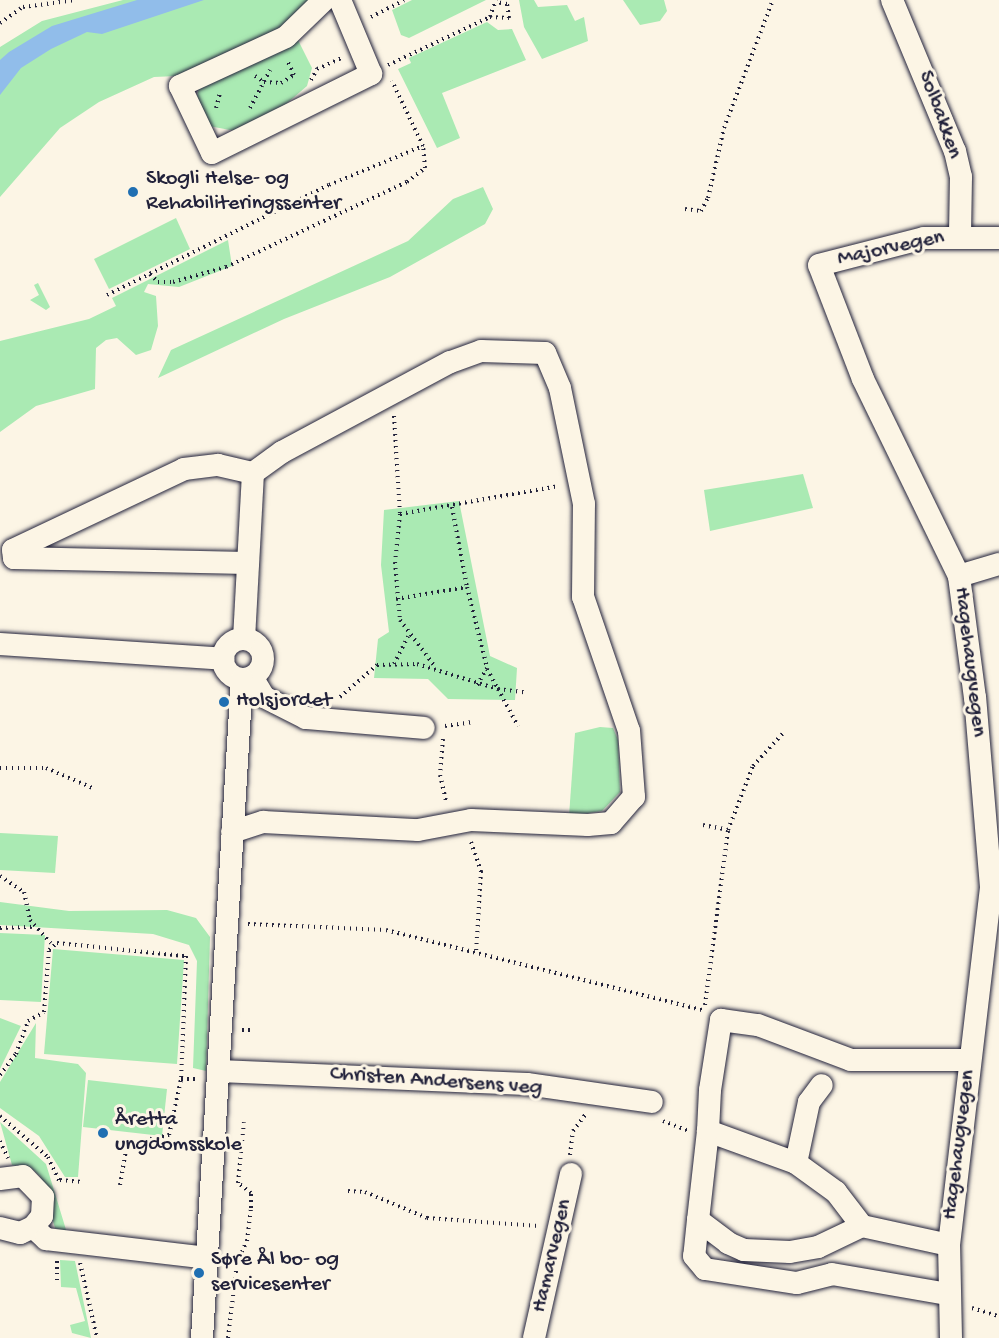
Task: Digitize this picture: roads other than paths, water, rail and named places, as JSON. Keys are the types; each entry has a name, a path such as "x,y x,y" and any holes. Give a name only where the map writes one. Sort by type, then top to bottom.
{"street":[{"path":"324,0 286,37 180,86 212,153 378,70 349,28 340,0"},
{"name":"Solbakken","path":"892,0 955,151 961,177 960,235"},
{"name":"Majorvegen","path":"819,265 924,238 960,235 999,238"},
{"name":"Hagehaugvegen","path":"819,265 863,379 959,576 990,863 991,975 970,1060 949,1245 948,1294 951,1338"},
{"path":"232,832 263,822 418,830 471,820 588,825 611,823 625,812 634,797 636,773 615,684 583,597 579,482 558,381 545,353 481,351 394,392 253,473 218,465 184,469 13,550 14,558 138,565 186,558 248,563"},
{"path":"244,639 253,473"},
{"path":"959,576 999,564"},
{"path":"201,1338 234,799 247,678 262,667 263,652 244,639 232,642 223,659"},
{"path":"0,644 223,659"},
{"path":"223,659 230,675 247,678 264,697 306,718 433,729"},
{"path":"234,799 263,822"},
{"path":"948,1294 832,1274 797,1283 705,1269 694,1256 708,1131 713,1016 758,1025 851,1060 970,1060"},
{"name":"Christen Andersens veg","path":"219,1071 527,1084 602,1098 652,1102"},
{"path":"795,1163 809,1102 822,1085"},
{"path":"708,1131 795,1163 836,1192 862,1226"},
{"name":"Hamarvegen","path":"534,1338 571,1174"},
{"path":"0,1179 23,1176 34,1182 43,1197 42,1216 33,1227 20,1233 0,1228"},
{"path":"698,1221 728,1243 768,1253 818,1247 862,1226 949,1245"},
{"path":"33,1227 46,1239 207,1258"}],"water":[{"path":"137,0 204,0 102,34 87,32 51,49 21,68 0,95 0,60 9,52 52,26"}],"place":[{"name":"Skogli Helse- og Rehabiliteringssenter","path":"133,192"},
{"name":"Holsjordet","path":"224,702"},
{"name":"Åretta ungdomsskole","path":"103,1133"},
{"name":"Søre Ål bo- og servicesenter","path":"199,1273"}]}
